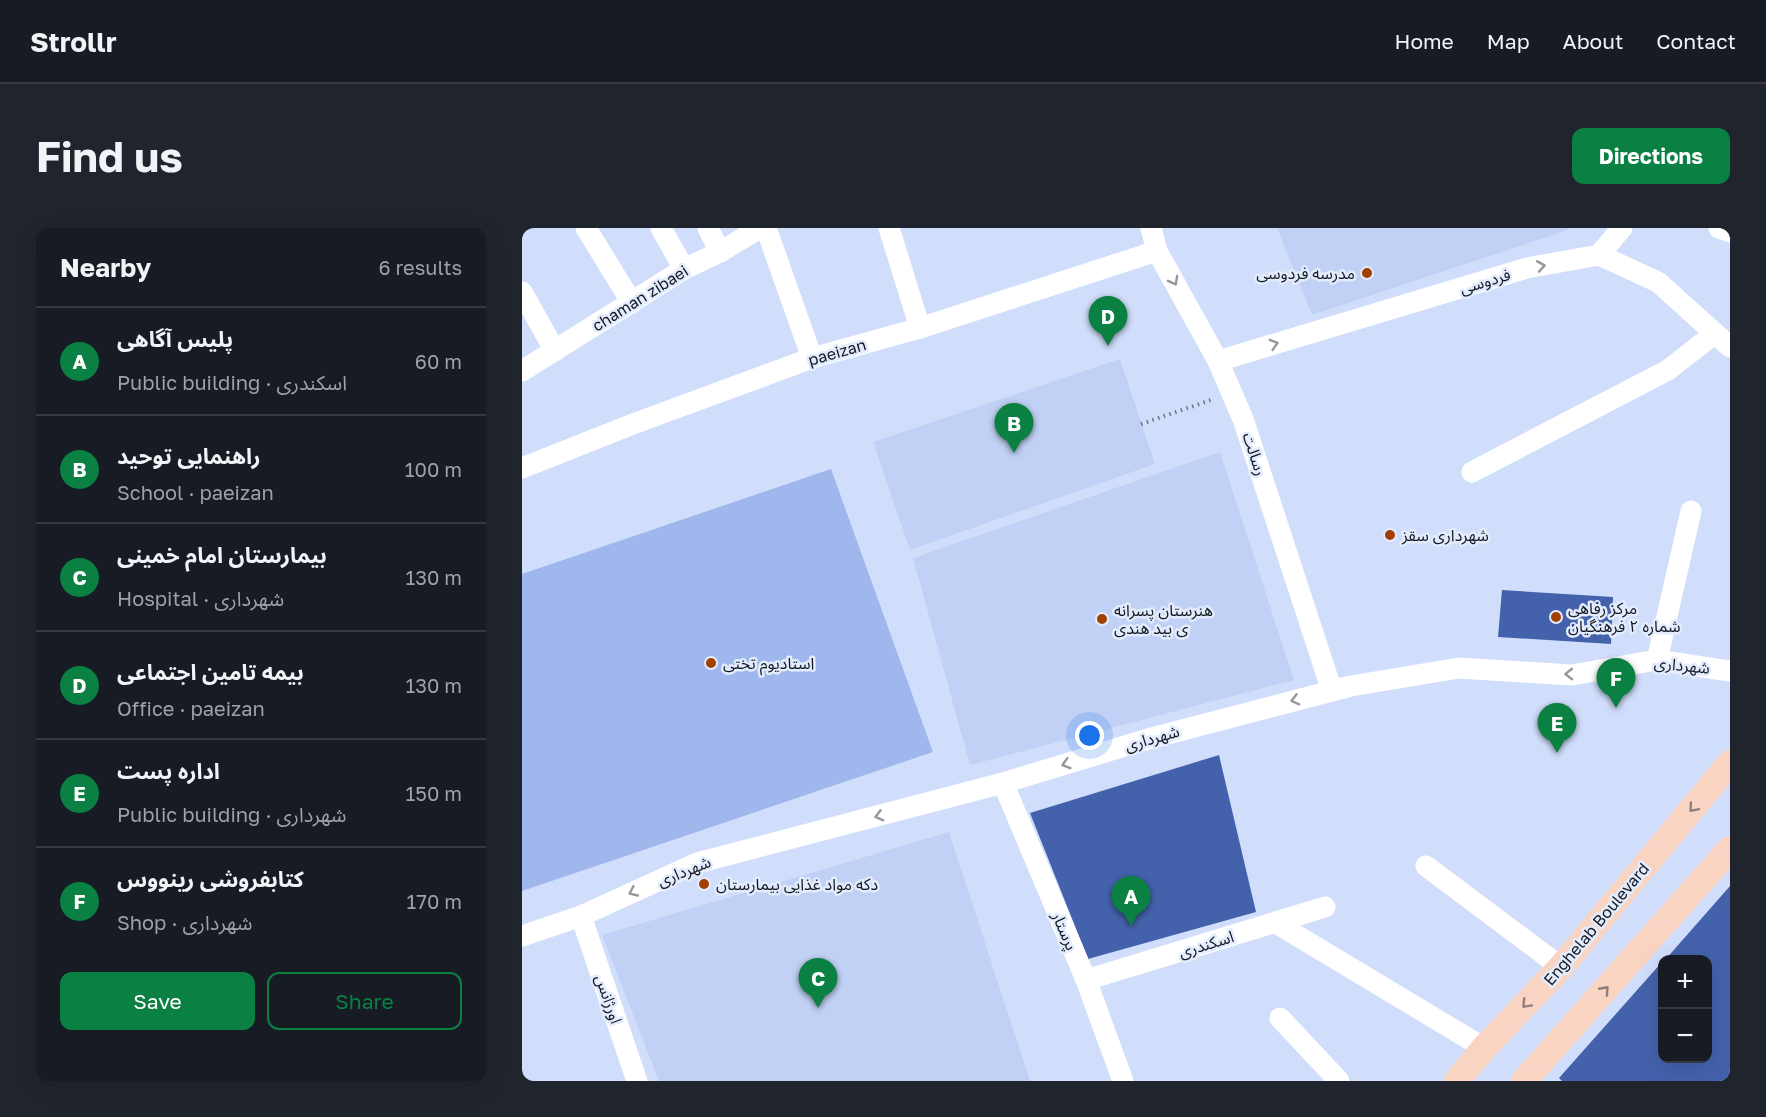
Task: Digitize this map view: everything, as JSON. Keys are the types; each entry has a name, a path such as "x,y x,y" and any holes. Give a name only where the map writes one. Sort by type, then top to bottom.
{"main road":[{"name":"Enghelab Boulevard","path":"1457,1081 1484,1048 1561,967 1730,763"},
{"path":"1524,1081 1730,849"}],"street":[{"path":"586,228 632,303"},
{"path":"661,228 684,269"},
{"path":"708,228 720,252"},
{"name":"chaman zibaei","path":"522,371 684,269 720,252 760,228"},
{"path":"765,228 813,358"},
{"path":"890,228 920,328"},
{"name":"رسالت","path":"1150,228 1157,251 1218,361 1243,419 1332,691"},
{"path":"1472,472 1722,341 1658,282 1599,255 1622,228"},
{"path":"1719,228 1730,232"},
{"name":"paeizan","path":"522,468 633,424 813,358 920,328 1157,251"},
{"name":"فردوسی","path":"1218,361 1527,268 1599,255"},
{"path":"522,292 555,351"},
{"path":"1657,660 1691,511"},
{"name":"شهرداری","path":"522,936 581,916 698,863 1003,783 1148,739 1332,691 1387,679 1459,668 1572,675 1657,660 1730,671"},
{"name":"پرستار","path":"1003,783 1086,980 1123,1081"},
{"path":"1426,866 1561,967"},
{"name":"اسکندری","path":"1086,980 1276,924 1325,907"},
{"name":"اورژانس","path":"581,916 637,1081"},
{"path":"1276,924 1484,1048"},
{"path":"1280,1018 1339,1081"}],"path":[{"path":"1141,424 1232,393"}],"shaded area":[{"name":"مدرسه فردوسی","path":"1277,228 1568,228 1568,230 1312,315"},
{"path":"1120,359 1155,464 910,550 873,442"},
{"name":"هنرستان پسرانه ی بید هندی","path":"1220,452 1294,680 970,765 913,558"},
{"name":"استادیوم تختی","path":"831,469 933,752 522,891 522,574"},
{"path":"949,832 1030,1081 659,1081 602,935"}],"building":[{"name":"مرکز رفاهی شماره ۲ فرهنگیان","path":"1502,590 1613,597 1611,644 1498,637"},
{"path":"1219,755 1256,912 1088,959 1030,813"},
{"path":"1730,886 1730,1081 1562,1081 1559,1078 1658,967 1658,1063 1712,1063 1712,955 1669,955"}],"place":[{"name":"مدرسه فردوسی","path":"1367,273"},
{"name":"بیمه تامین اجتماعی","path":"1108,346"},
{"name":"راهنمایی توحید","path":"1014,453"},
{"name":"شهرداری سقز","path":"1390,535"},
{"name":"مرکز رفاهی شماره ۲ فرهنگیان","path":"1556,617"},
{"name":"هنرستان پسرانه ی بید هندی","path":"1102,619"},
{"name":"استادیوم تختی","path":"711,663"},
{"name":"کتابفروشی رینووس","path":"1616,708"},
{"name":"اداره پست","path":"1557,753"},
{"name":"دکه مواد غذایی بیمارستان","path":"704,884"},
{"name":"پلیس آگاهی","path":"1131,926"},
{"name":"بیمارستان امام خمینی","path":"818,1008"}]}
